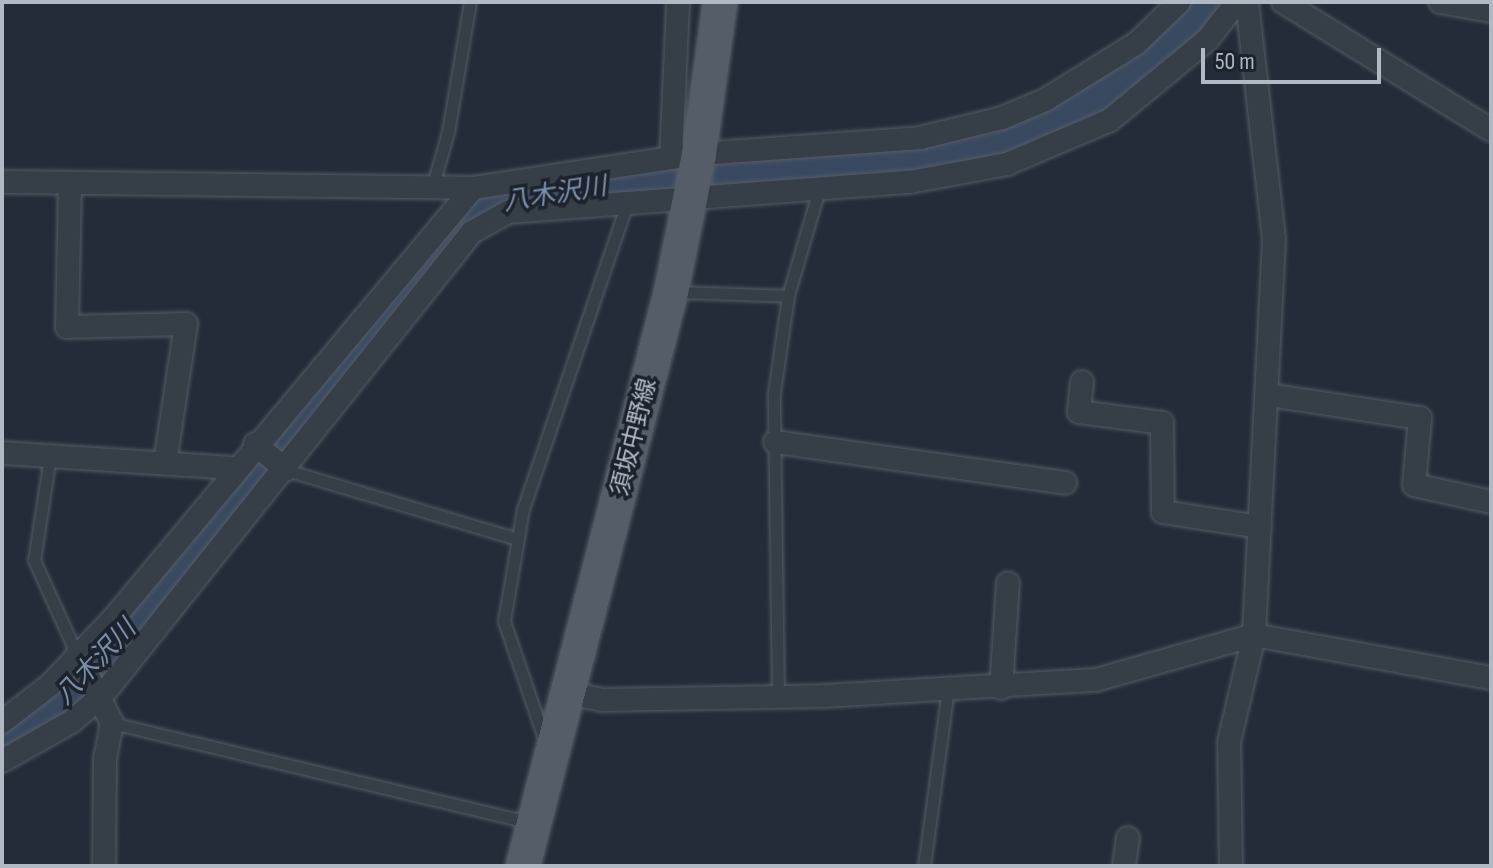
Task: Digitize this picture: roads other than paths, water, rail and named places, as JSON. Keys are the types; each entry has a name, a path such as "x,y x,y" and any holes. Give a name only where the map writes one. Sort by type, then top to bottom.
{"main road":[{"name":"須坂中野線","path":"523,866 671,292 720,7"}],"street":[{"path":"690,172 677,2 720,7"},
{"path":"2,182 473,188 690,172 920,138 1002,118 1087,76 1137,43 1179,2"},
{"path":"2,761 71,722 100,694 472,232 508,212 627,203 690,172 819,189 910,182 1007,164 1110,120 1207,40 1237,2"},
{"path":"1231,866 1229,742 1254,635 1269,395 1274,239 1247,2"},
{"path":"1283,2 1491,130"},
{"path":"1440,2 1491,11"},
{"path":"70,184 67,327 186,324 165,463"},
{"path":"2,722 79,659 168,555 234,468 258,447 473,188"},
{"path":"1082,382 1079,412 1162,423 1163,512 1260,527"},
{"path":"1269,395 1420,418 1414,485 1491,502"},
{"path":"775,442 1065,483"},
{"path":"258,447 283,467"},
{"path":"2,453 234,468"},
{"path":"1001,688 1008,583"},
{"path":"569,693 602,700 778,696 1001,688 1096,680 1254,635 1491,678"},
{"path":"79,659 100,694 112,723 105,758 104,866"},
{"path":"1124,866 1128,838"}],"lane":[{"path":"432,188 448,132 470,2"},
{"path":"778,696 774,393 788,296 819,189"},
{"path":"551,762 504,621 523,509 627,203"},
{"path":"671,292 788,296"},
{"path":"50,456 34,560 79,659"},
{"path":"283,467 518,539"},
{"path":"924,866 948,689"},
{"path":"112,723 534,823"}],"waterway":[{"name":"八木沢川","path":"2,746 64,703 197,551 335,373 478,210 536,193 967,152 1022,134 1077,108 1153,58 1207,2"}]}
